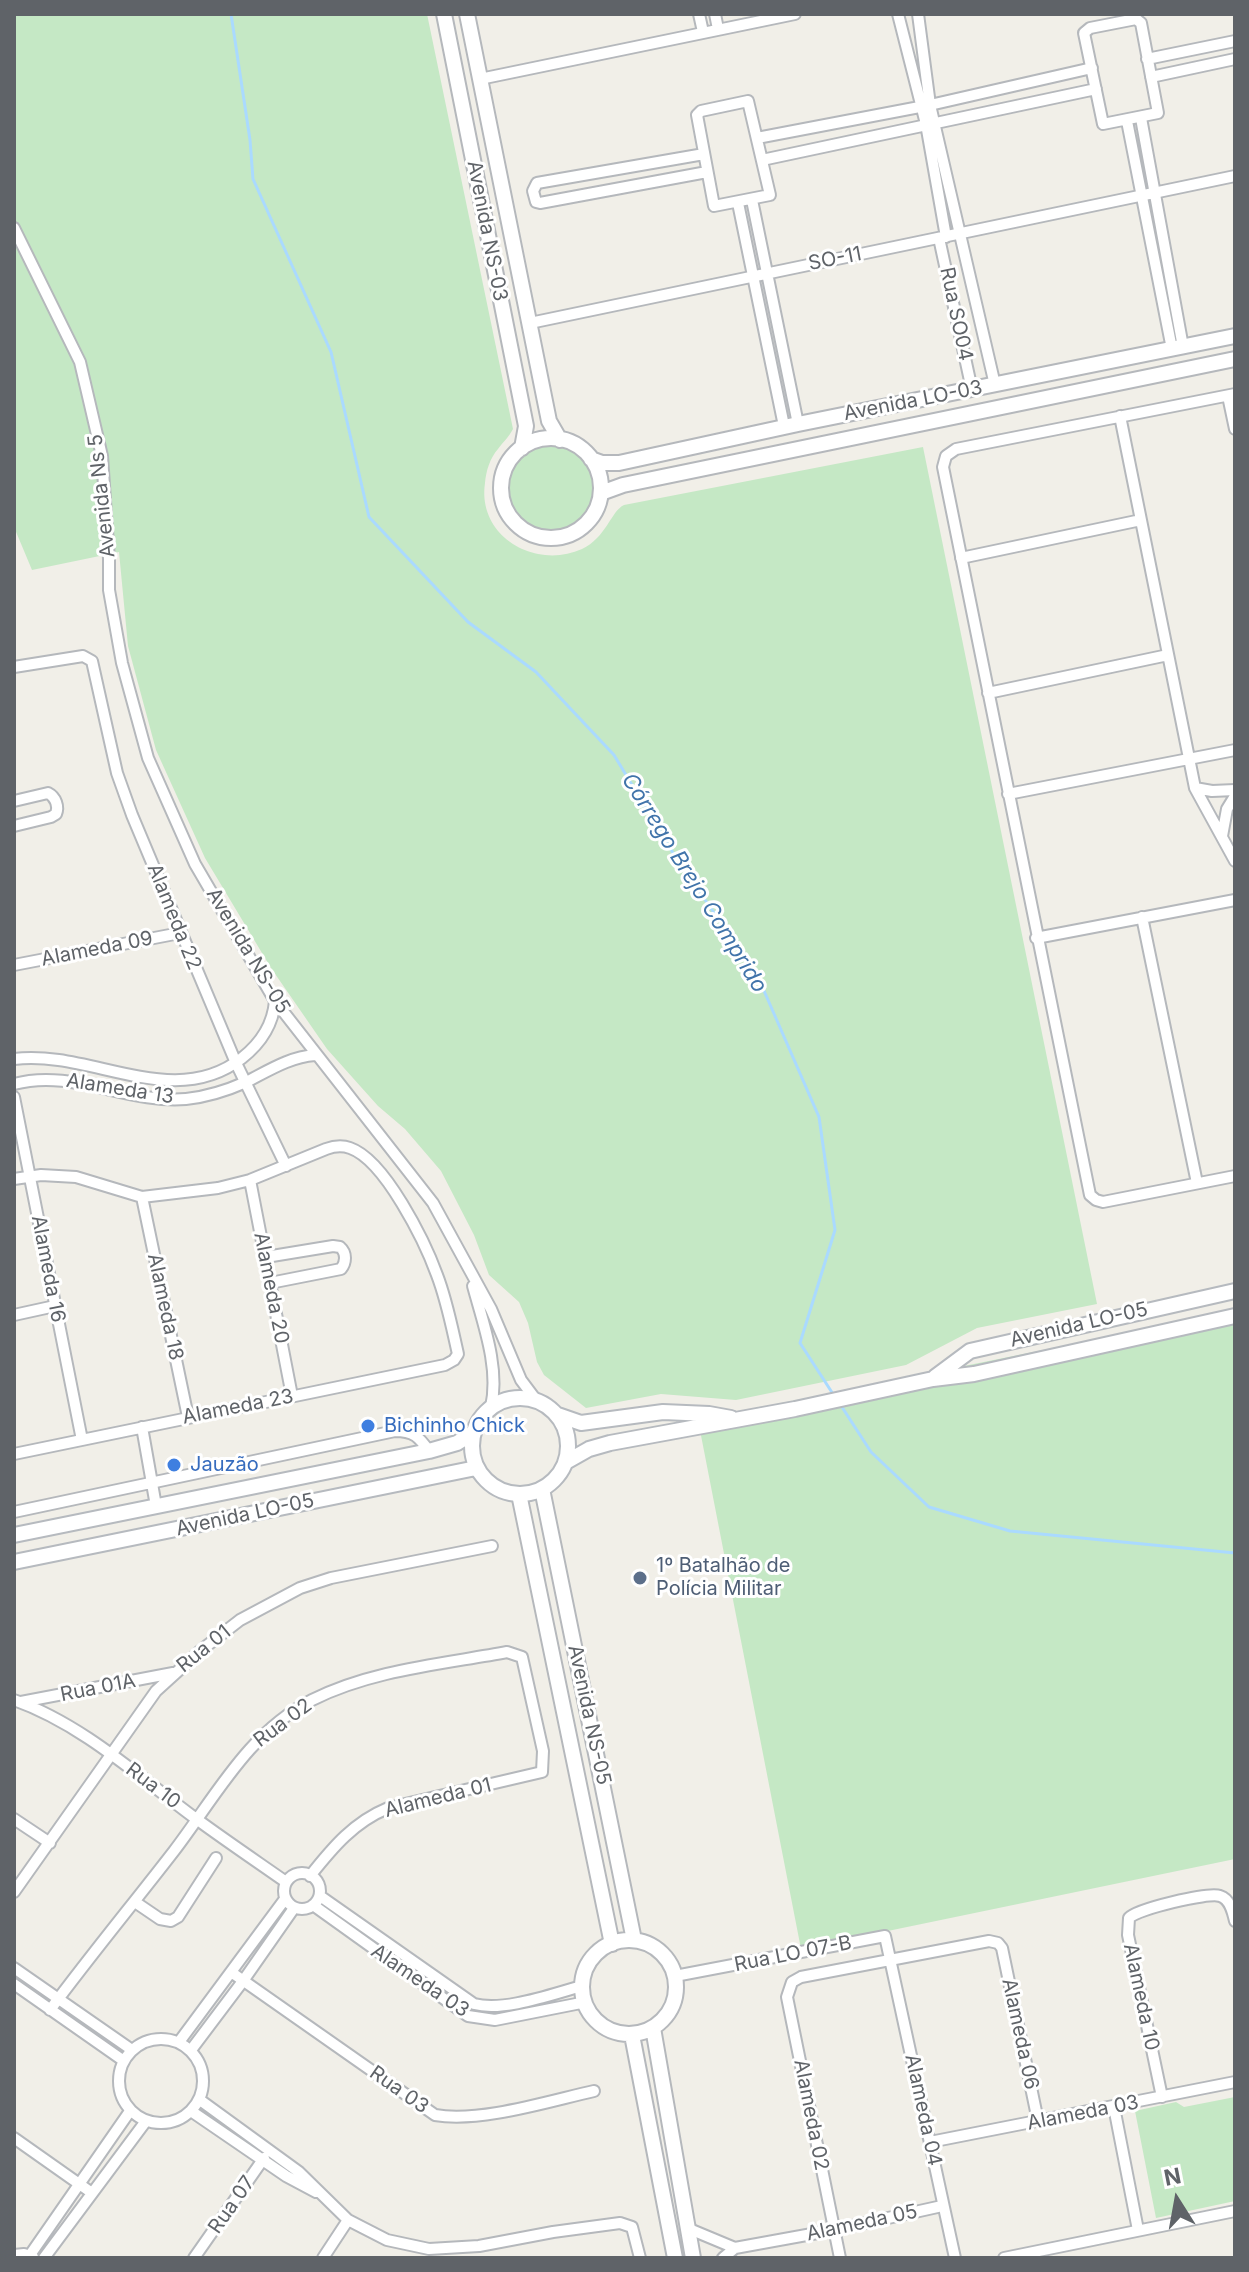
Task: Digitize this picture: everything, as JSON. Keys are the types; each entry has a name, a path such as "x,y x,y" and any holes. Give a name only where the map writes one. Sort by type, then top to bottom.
{"street":[{"name":"Avenida NS-03","path":"444,14 526,426 522,448 506,468 502,494 508,513 526,531 551,538 576,531 595,512 601,493"},
{"name":"Avenida NS-03","path":"467,14 549,421 560,440"},
{"path":"699,14 703,32"},
{"path":"715,14 718,29"},
{"path":"480,79 795,14"},
{"path":"898,14 926,106 995,385"},
{"path":"918,14 926,106"},
{"path":"1110,19 1140,20 1147,59 1158,113 1103,124 1084,33 1088,28 1110,19"},
{"path":"1147,59 1235,41"},
{"path":"1151,77 1235,59"},
{"path":"757,138 926,106 1092,68"},
{"path":"762,160 1096,89"},
{"path":"748,101 757,138 770,195 713,205 697,116 701,111 748,101"},
{"path":"1141,118 1178,348"},
{"path":"1127,121 1141,195 1178,348"},
{"name":"Rua SO04","path":"930,123 943,238 972,390"},
{"path":"704,154 537,183 532,189 538,204 707,172"},
{"name":"SO-11","path":"530,323 1235,176"},
{"path":"752,200 767,272 791,425"},
{"path":"738,203 752,275 791,425"},
{"name":"Avenida Ns 5","path":"14,228 80,362 102,456 109,590"},
{"name":"Avenida LO-03","path":"591,459 602,463 619,463 791,425 1235,336"},
{"name":"Avenida LO-03","path":"601,493 623,485 1235,359"},
{"path":"1235,429 1232,395 956,449 946,456 944,472 1090,1195 1103,1202 1235,1176"},
{"path":"1120,416 1195,788 1235,861"},
{"path":"522,448 540,440 560,440 578,447 591,459 598,473 601,493"},
{"path":"961,558 1141,520"},
{"name":"Avenida NS-05","path":"109,590 122,663 148,758 195,864 275,1001 433,1203 491,1309 521,1380 536,1400"},
{"path":"988,693 1168,655"},
{"name":"Alameda 22","path":"14,667 83,656 91,659 121,788 236,1063 286,1166"},
{"path":"1008,794 1235,750"},
{"path":"1195,788 1235,793 1227,809 1228,844"},
{"path":"14,801 48,793 54,798 57,808 54,816 14,826"},
{"path":"1036,938 1235,900"},
{"path":"1142,917 1197,1183"},
{"name":"Alameda 09","path":"14,965 180,933"},
{"name":"Alameda 13","path":"14,1059 69,1060 173,1081 204,1077 236,1063 250,1052 270,1025 275,1001"},
{"name":"Alameda 13","path":"14,1084 60,1079 130,1094 185,1099 245,1083 280,1064 315,1055"},
{"name":"Alameda 16","path":"14,1097 82,1440"},
{"name":"Alameda 23","path":"14,1454 445,1365 454,1360 458,1354 438,1277 411,1219 375,1166 357,1151 342,1146 326,1149 286,1166"},
{"path":"14,1179 30,1176 76,1177 142,1197 218,1188 286,1166"},
{"name":"Alameda 20","path":"250,1180 292,1396"},
{"name":"Alameda 18","path":"142,1197 188,1417"},
{"path":"266,1257 333,1246 340,1247 344,1253 345,1263 341,1269 270,1283"},
{"name":"Avenida NS-05","path":"469,1272 493,1372 495,1391 491,1407"},
{"name":"Avenida LO-05","path":"933,1379 970,1351 1235,1291"},
{"path":"14,1315 55,1306"},
{"name":"Avenida LO-05","path":"566,1462 589,1449 610,1443 795,1409 933,1379 974,1374 1235,1316"},
{"path":"521,1397 536,1400 558,1415 566,1429 569,1446 566,1462 557,1478 542,1489 519,1494 491,1486 476,1468 471,1450 473,1433 480,1418 506,1399 521,1397"},
{"name":"Avenida LO-05","path":"558,1415 581,1423 674,1412 733,1419"},
{"path":"142,1427 156,1506"},
{"path":"14,1512 395,1431 417,1435 429,1451"},
{"name":"Avenida LO-05","path":"14,1535 429,1451 457,1443 473,1433"},
{"name":"Avenida LO-05","path":"14,1562 476,1468"},
{"name":"Avenida NS-05","path":"542,1489 634,1940"},
{"name":"Avenida NS-05","path":"519,1494 612,1944"},
{"name":"Rua 01","path":"14,1892 156,1691 240,1620 300,1588 361,1572 492,1546"},
{"name":"Rua 02","path":"50,2010 197,1820 244,1753 309,1701 372,1678 507,1652 517,1654 523,1659 543,1751 542,1772"},
{"name":"Rua 01A","path":"18,1701 174,1673"},
{"name":"Rua 10","path":"18,1701 69,1727 112,1755 286,1882"},
{"name":"Alameda 01","path":"310,1876 354,1827 388,1808 542,1772"},
{"path":"14,1819 50,1843"},
{"path":"135,1902 160,1919 171,1921 178,1917 216,1858"},
{"path":"295,1875 310,1876 318,1883 320,1896 305,1909 294,1908 285,1899 286,1882 295,1875"},
{"name":"Alameda 10","path":"1162,2097 1128,1935 1129,1918 1140,1910 1213,1895 1226,1899 1234,1917"},
{"name":"Alameda 03","path":"320,1896 474,2004 486,2007 501,2005 582,1986"},
{"path":"179,2042 285,1899"},
{"name":"Alameda 03","path":"313,1905 468,2016 495,2020 586,2002"},
{"path":"191,2050 294,1908"},
{"name":"Rua LO 07-B","path":"675,1976 885,1936 891,1962"},
{"path":"634,1940 649,1944 672,1965 676,1996 671,2011 653,2028 632,2035 616,2033 602,2026 591,2015 582,1986 585,1971 593,1957 612,1944 634,1940"},
{"name":"Alameda 06","path":"891,1962 989,1941 998,1943 1002,1948 1038,2121"},
{"name":"Alameda 02","path":"840,2258 787,1997 792,1982 801,1977 891,1962"},
{"name":"Alameda 04","path":"891,1962 955,2258"},
{"path":"14,1968 132,2050"},
{"name":"Rua 03","path":"231,1972 435,2115 450,2118 472,2116 594,2091"},
{"path":"14,1984 124,2061"},
{"path":"653,2028 693,2258"},
{"path":"632,2035 675,2258"},
{"path":"165,2038 191,2050 204,2073 204,2087 200,2100 191,2111 170,2123 146,2121 130,2111 120,2091 119,2078 124,2061 132,2050 151,2039 165,2038"},
{"name":"Alameda 03","path":"930,2142 1235,2082"},
{"path":"200,2100 266,2156"},
{"path":"1114,2107 1138,2230"},
{"path":"14,2255 32,2257 78,2184 130,2111"},
{"path":"191,2111 299,2172 348,2220 387,2240 429,2249 479,2246 620,2223 632,2227 635,2232 640,2258"},
{"path":"44,2258 146,2121"},
{"path":"14,2138 92,2193"},
{"name":"Rua 07","path":"194,2258 266,2156"},
{"name":"Alameda 05","path":"723,2258 735,2248 942,2206"},
{"path":"1004,2258 1235,2211"},
{"path":"323,2258 348,2220"},
{"path":"687,2228 735,2248"}],"green space":[{"path":"14,14 427,14 513,429 489,465 485,502 490,519 500,533 529,552 564,554 582,549 597,538 624,505 923,447 1097,1304 977,1328 906,1365 736,1400 661,1394 586,1408 544,1375 537,1362 528,1323 519,1302 489,1275 474,1235 441,1171 327,1049 271,968 205,858 156,750 128,646 119,552 32,570 14,527"},
{"path":"551,446 575,453 587,465 594,489 587,513 575,525 551,532 527,525 515,513 508,489 515,465 527,453"},
{"path":"1235,1311 1235,1859 801,1949 698,1420"},
{"path":"1235,2097 1235,2201 1156,2218 1135,2111 1176,2102 1184,2107"}],"waterway":[{"name":"Córrego Brejo Comprido","path":"231,14 253,179 331,352 369,517 468,622 536,672 614,755 673,853 758,977 819,1117 835,1230 800,1343 833,1394"},
{"name":"Córrego Brejo Comprido","path":"840,1404 871,1452 929,1507 1010,1531 1235,1553"}],"place":[{"name":"Bichinho Chick","path":"368,1426"},
{"name":"Jauzão","path":"174,1465"},
{"name":"1º Batalhão de Polícia Militar","path":"640,1578"}]}
